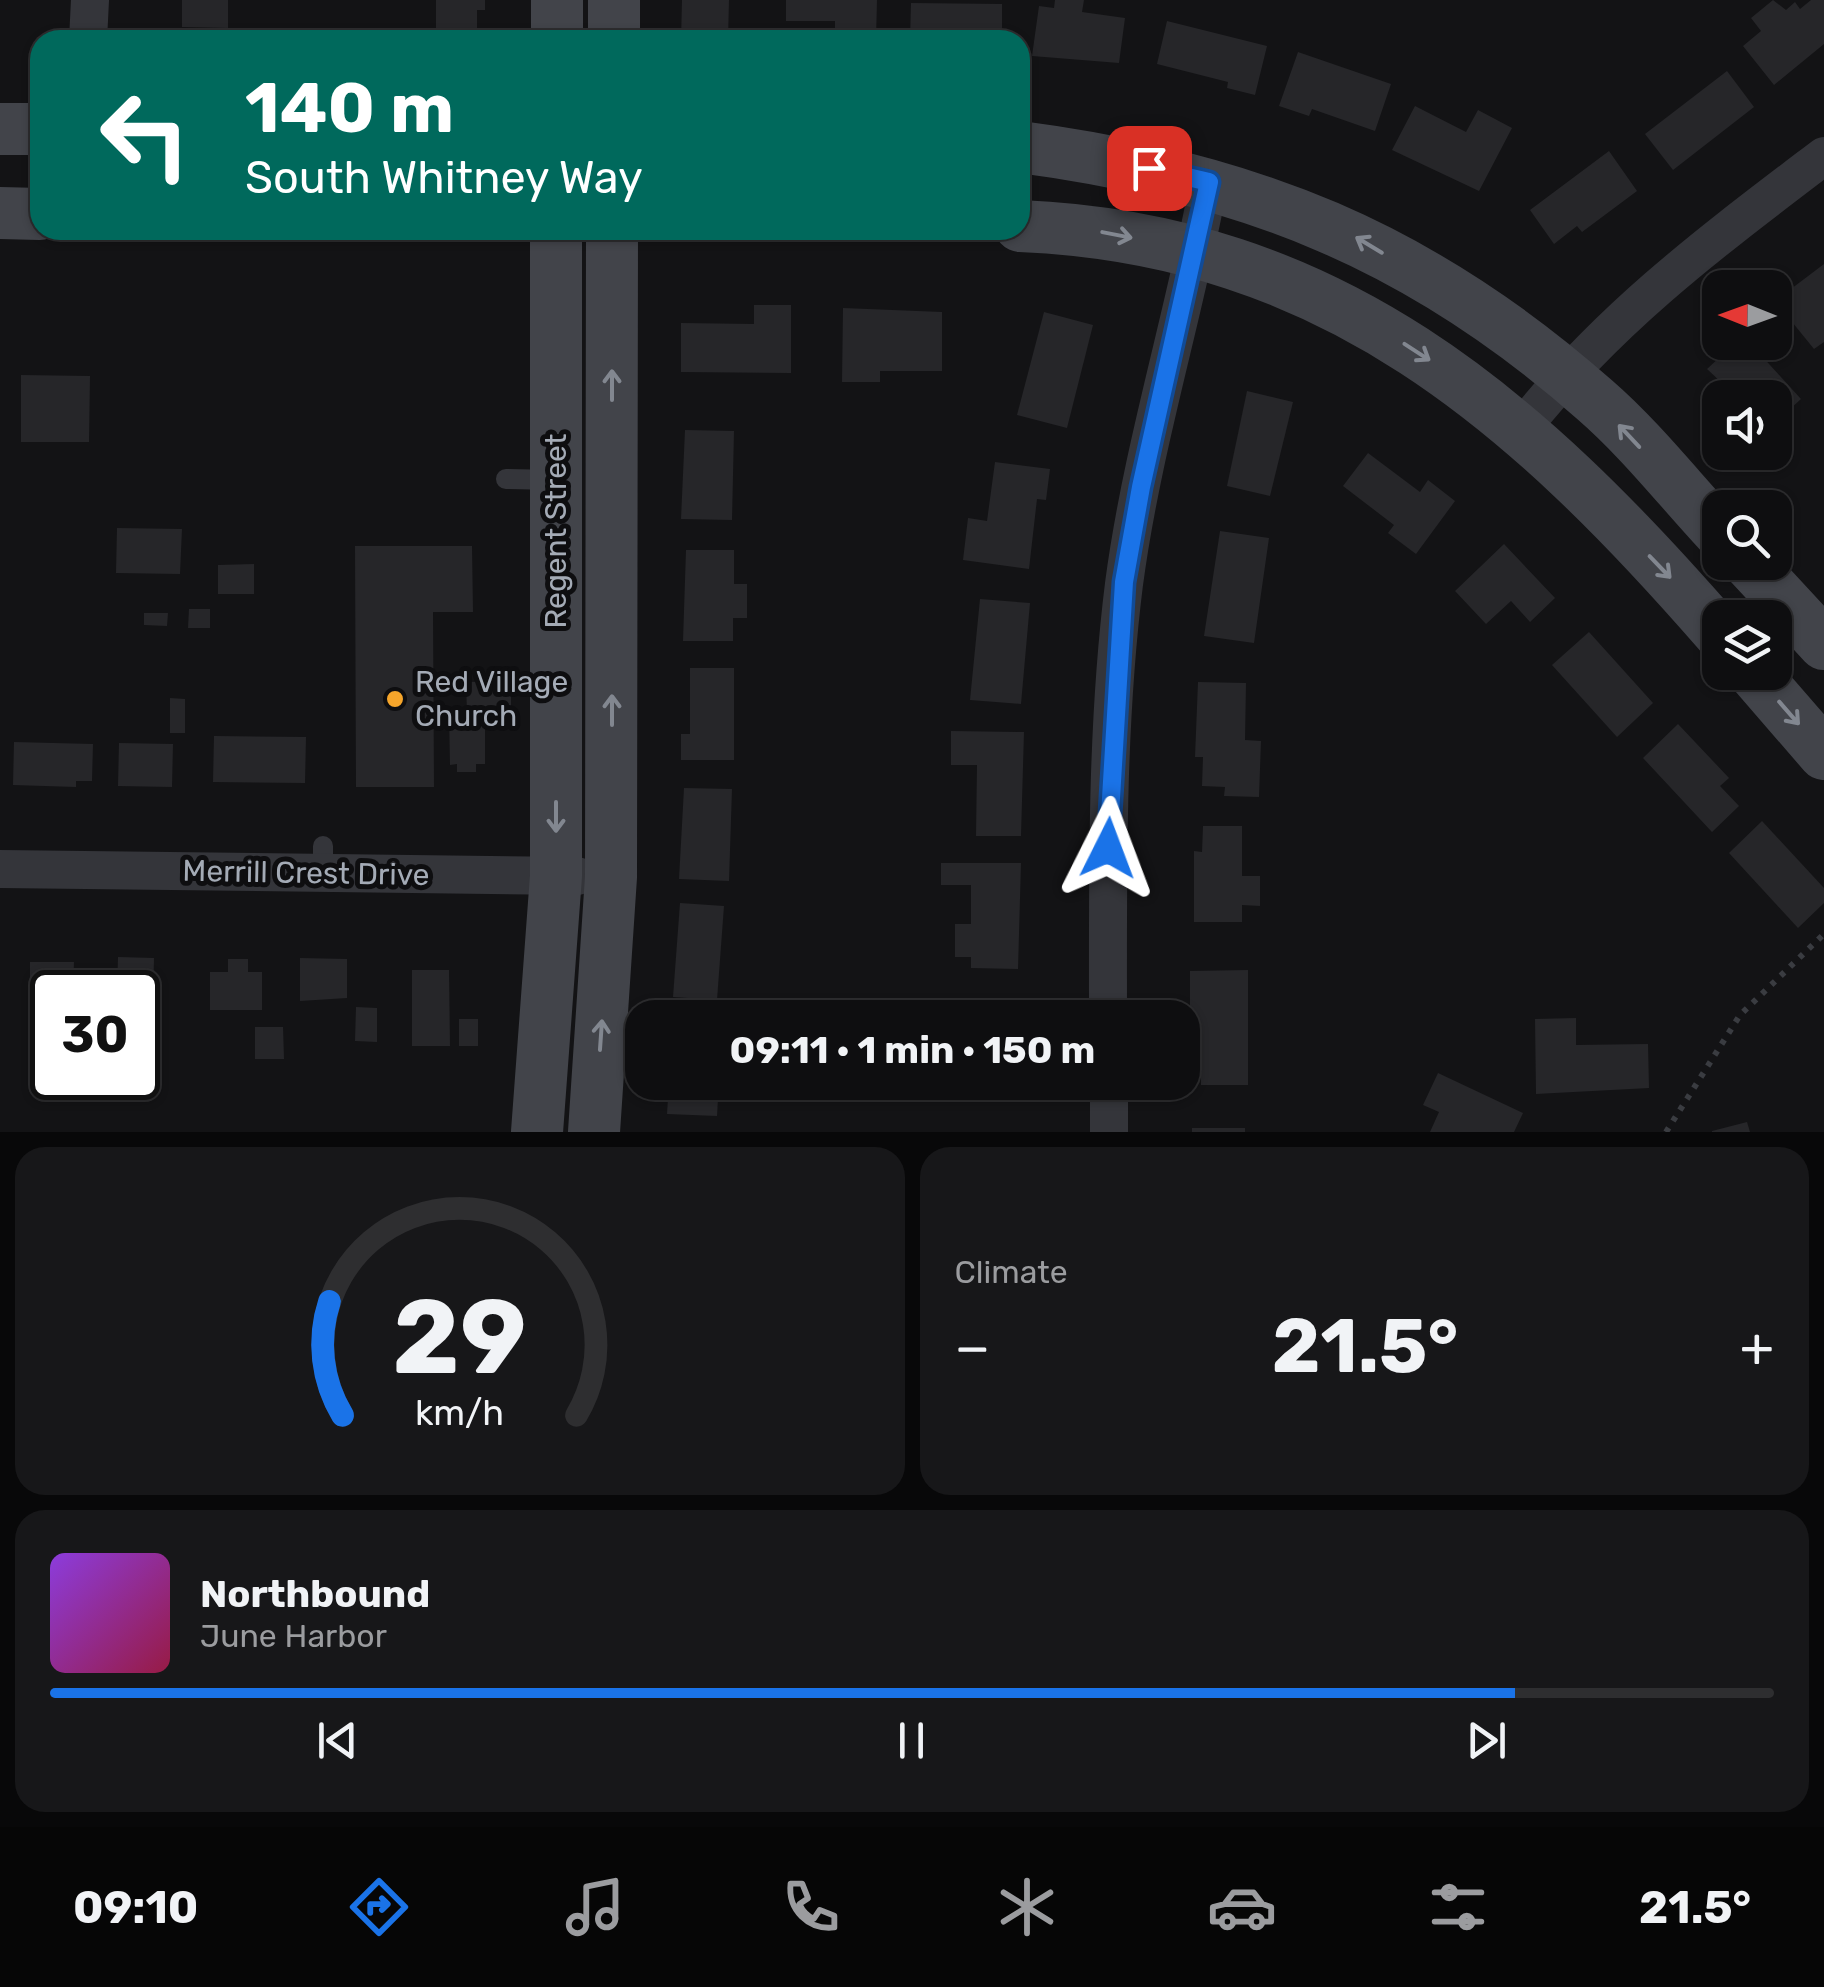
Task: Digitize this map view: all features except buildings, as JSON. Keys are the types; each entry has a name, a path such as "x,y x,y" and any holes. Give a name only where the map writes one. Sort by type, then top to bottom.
{"main road":[{"path":"557,30 558,0"},
{"path":"614,0 614,30"},
{"path":"0,129 30,129"},
{"path":"1030,148 1096,157 1209,182 1350,234 1492,318 1595,400 1702,514"},
{"path":"0,214 30,214"},
{"path":"1030,226 1084,229 1196,250 1377,326 1522,428 1702,615"},
{"name":"Regent Street","path":"538,1132 556,876 531,479 555,240"},
{"name":"Regent Street","path":"594,1132 612,876 612,240"},
{"path":"1765,580 1824,644"},
{"path":"1769,690 1824,754"}],"street":[{"path":"88,30 90,0"},
{"path":"1522,428 1563,376 1627,310 1824,156"},
{"path":"1108,1000 1108,848 1124,582 1209,182"},
{"name":"Merrill Crest Drive","path":"0,869 324,859 556,876 612,876"},
{"path":"1109,1100 1109,1132"}],"path":[{"path":"1666,1132 1740,1015 1824,934"}],"place":[{"name":"Red Village Church","path":"395,699"}],"route":[{"path":"1108,848 1124,582 1159,400 1209,182 1149,168"}]}
